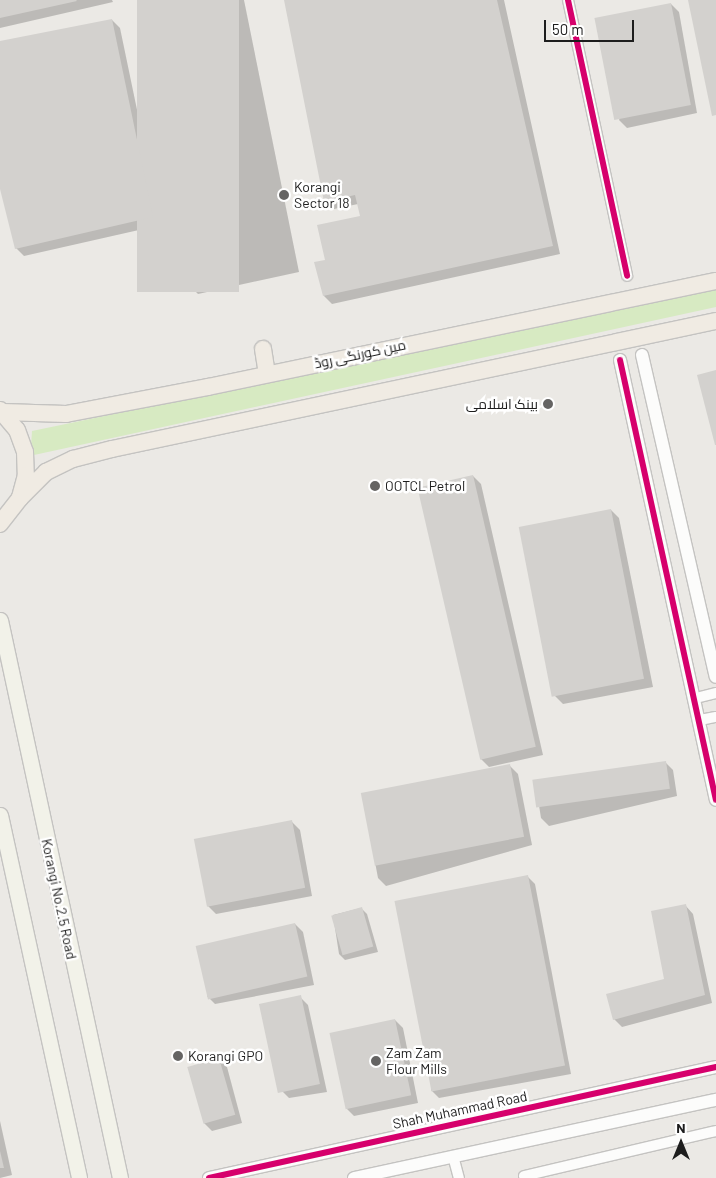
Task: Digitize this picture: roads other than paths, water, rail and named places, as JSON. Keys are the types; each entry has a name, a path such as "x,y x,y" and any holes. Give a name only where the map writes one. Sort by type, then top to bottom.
{"main road":[{"name":"مین کورنگی روڈ","path":"1,411 66,414 716,281"},
{"path":"0,524 20,498 46,472 73,459 112,449 716,321"},
{"path":"263,349 268,373"},
{"path":"1,411 17,430 25,452 26,475 20,498"},
{"name":"Korangi No.2.5 Road","path":"0,620 120,1178"},
{"path":"0,814 79,1178"}],"street":[{"path":"568,0 627,276"},
{"path":"642,355 716,677"},
{"path":"620,360 696,698 716,800"},
{"path":"696,698 716,693"},
{"path":"700,720 716,716"},
{"name":"Shah Muhammad Road","path":"209,1178 716,1067"},
{"path":"354,1178 716,1100"},
{"path":"521,1177 716,1131"},
{"path":"453,1156 459,1178"}],"place":[{"name":"Korangi Sector 18","path":"284,195"},
{"name":"بینک اسلامی","path":"548,404"},
{"name":"OOTCL Petrol","path":"375,486"},
{"name":"Korangi GPO","path":"178,1056"},
{"name":"Zam Zam Flour Mills","path":"376,1061"}]}
